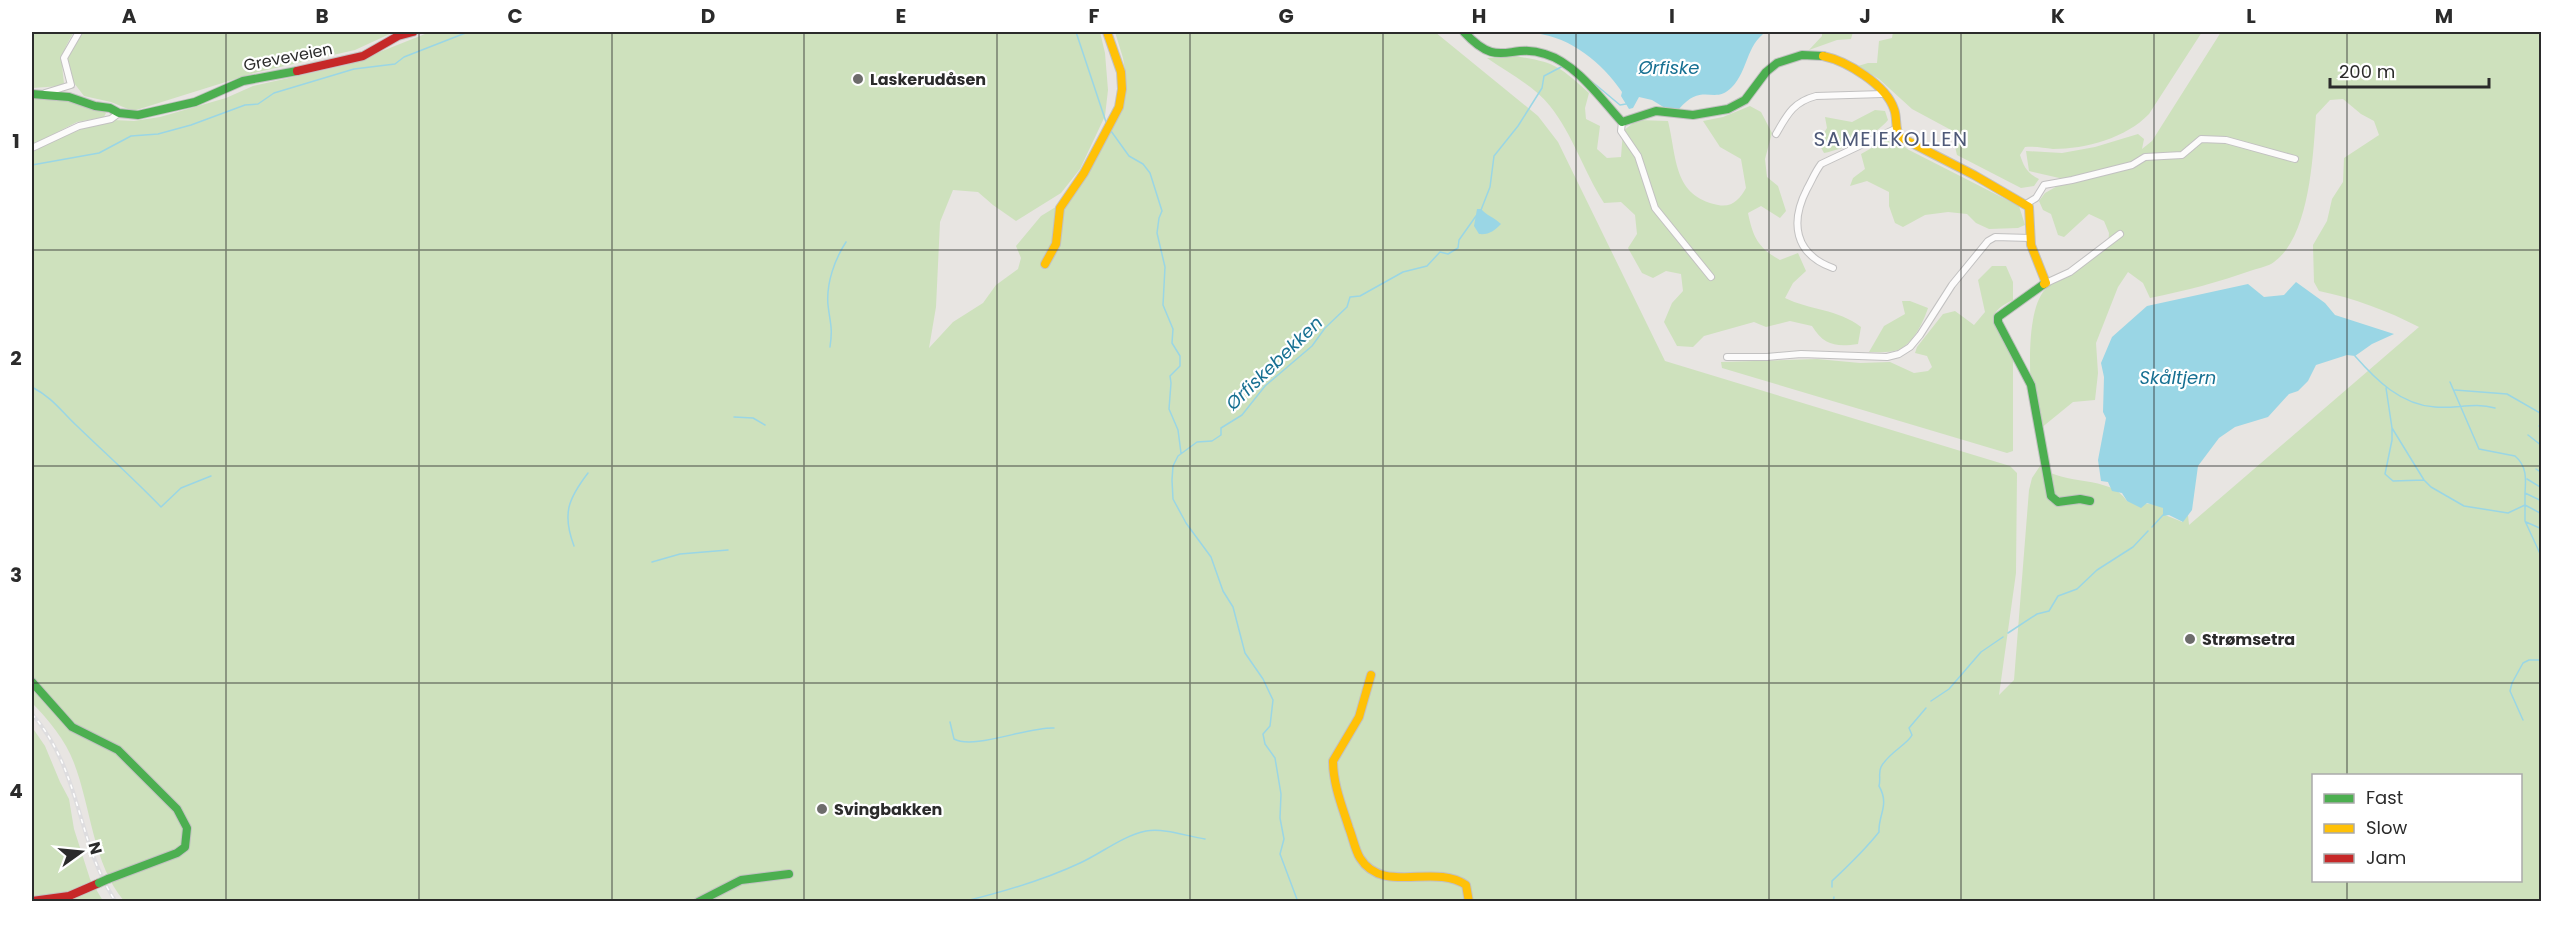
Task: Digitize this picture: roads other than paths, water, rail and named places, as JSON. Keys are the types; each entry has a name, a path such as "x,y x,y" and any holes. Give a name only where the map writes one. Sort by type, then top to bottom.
{"street":[{"path":"32,94 45,93 71,85 64,58 79,32"},
{"name":"Greveveien","path":"32,148 79,126 111,119 119,113 138,115 173,108 203,99 243,81 328,66 363,56 398,36 413,32"},
{"path":"1045,264 1056,244 1060,208 1084,172 1119,107 1122,89 1121,72 1107,32"},
{"path":"1464,32 1473,44 1492,55 1536,53 1556,58 1610,107 1620,120 1621,131 1638,156 1655,208 1711,277"},
{"path":"1620,120 1656,111 1690,115 1735,107 1749,99 1764,75 1775,64 1802,54 1827,57 1845,63 1864,75 1883,94 1895,110 1895,129 1903,139 2026,204 2030,210 2030,238 2046,283"},
{"path":"45,93 110,108 119,113"},
{"path":"1776,134 1790,109 1806,98 1883,94"},
{"path":"1833,268 1808,254 1803,248 1796,224 1800,200 1821,164 1895,129"},
{"path":"2026,204 2036,198 2044,185 2132,165 2145,157 2181,155 2201,139 2226,140 2295,159"},
{"path":"2090,501 2080,499 2058,502 2051,496 2031,386 1998,322 1998,317 2046,283 2070,272 2120,234"},
{"path":"1727,357 1801,354 1887,357 1899,354 1920,335 1952,285 1988,241 1995,237 2030,238"},
{"path":"1371,675 1359,717 1333,760 1339,797 1359,857 1371,872 1392,878 1441,875 1456,878 1466,885 1469,902"},
{"path":"32,682 49,704 77,731 118,750 177,809 187,828 185,847 159,861 130,868 69,896 32,901"},
{"path":"698,902 718,888 736,880 789,874"}],"water":[{"name":"Ørfiske","path":"1497,32 1766,32 1754,44 1737,81 1726,92 1720,95 1695,96 1679,109 1665,108 1652,100 1639,97 1633,108 1629,109 1621,96 1622,92 1614,81 1595,61 1573,46 1535,33"},
{"path":"1477,209 1481,209 1501,224 1491,232 1479,234 1474,226"},
{"name":"Skåltjern","path":"2296,282 2325,303 2335,315 2394,334 2372,344 2355,356 2347,355 2316,365 2308,381 2298,391 2289,394 2268,417 2235,427 2219,438 2198,466 2192,510 2183,522 2169,515 2163,516 2163,508 2147,503 2141,508 2127,501 2122,493 2112,491 2108,482 2101,481 2098,460 2106,418 2103,412 2104,377 2101,363 2112,337 2147,306 2248,284 2264,297 2284,295"}],"waterway":[{"path":"32,165 99,153 131,136 158,134 191,125 245,105 258,104 274,93 354,69 395,64 404,57 468,32"},
{"path":"1076,32 1107,125"},
{"path":"2538,32 2542,35"},
{"name":"Ørfiskebekken","path":"1481,210 1490,187 1494,156 1518,126 1542,88 1544,76 1563,66"},
{"name":"Ørfiskebekken","path":"1578,70 1620,105 1626,104"},
{"path":"1111,131 1129,156 1143,164 1150,173 1162,211 1157,233 1165,267 1163,305 1173,329 1172,343 1180,356 1180,366 1170,376 1169,409 1178,430 1181,453"},
{"name":"Ørfiskebekken","path":"1298,902 1280,854 1284,839 1280,818 1281,794 1275,758 1265,744 1263,734 1270,726 1273,700 1263,679 1245,653 1233,607 1223,591 1211,557 1186,523 1173,499 1173,466 1178,456 1197,442 1212,441 1221,435 1221,428 1242,415 1265,386 1312,346 1325,328 1347,307 1350,297 1360,296 1403,272 1427,266 1440,252 1448,254 1458,248 1459,240 1476,216"},
{"path":"830,347 828,288 838,256 846,242"},
{"path":"2355,356 2390,390 2411,402 2435,407 2487,406 2495,408"},
{"path":"2450,382 2479,449 2515,456 2522,464 2525,493"},
{"path":"32,387 56,405 161,507 181,488 211,476"},
{"path":"2386,388 2392,428 2424,480 2431,487 2464,506 2508,513 2525,505 2525,521 2542,558"},
{"path":"2455,390 2507,394 2542,414"},
{"path":"734,417 753,418 765,425"},
{"path":"2392,429 2385,474 2393,481 2424,480"},
{"path":"2528,435 2542,446"},
{"path":"2536,469 2542,473"},
{"path":"574,546 568,525 569,507 588,473"},
{"path":"2527,479 2542,488"},
{"path":"2542,501 2525,493 2525,505 2542,514"},
{"path":"2152,527 2163,515"},
{"path":"2526,522 2542,529"},
{"path":"2540,529 2542,536"},
{"path":"2008,633 2037,614 2049,611 2058,596 2077,589 2097,570 2133,547 2148,531"},
{"path":"652,562 680,554 728,550"},
{"path":"1931,701 1949,689 1981,652 2003,637"},
{"path":"2523,720 2510,691 2512,683 2523,663 2529,660 2542,660"},
{"path":"1832,887 1832,881 1879,832 1884,804 1879,786 1880,769 1888,757 1910,738 1912,735 1909,728 1926,708"},
{"path":"950,722 954,739 963,742 1054,728"},
{"path":"962,902 1051,875 1088,859 1137,833 1153,830 1168,831 1205,839"},
{"path":"1833,902 1834,897"}],"railway":[{"path":"32,714 61,759 93,855 116,902"}],"place":[{"name":"Laskerudåsen","path":"858,79"},
{"name":"Strømsetra","path":"2190,639"},
{"name":"Svingbakken","path":"822,809"}],"district":[{"name":"SAMEIEKOLLEN","path":"1891,139"}]}
